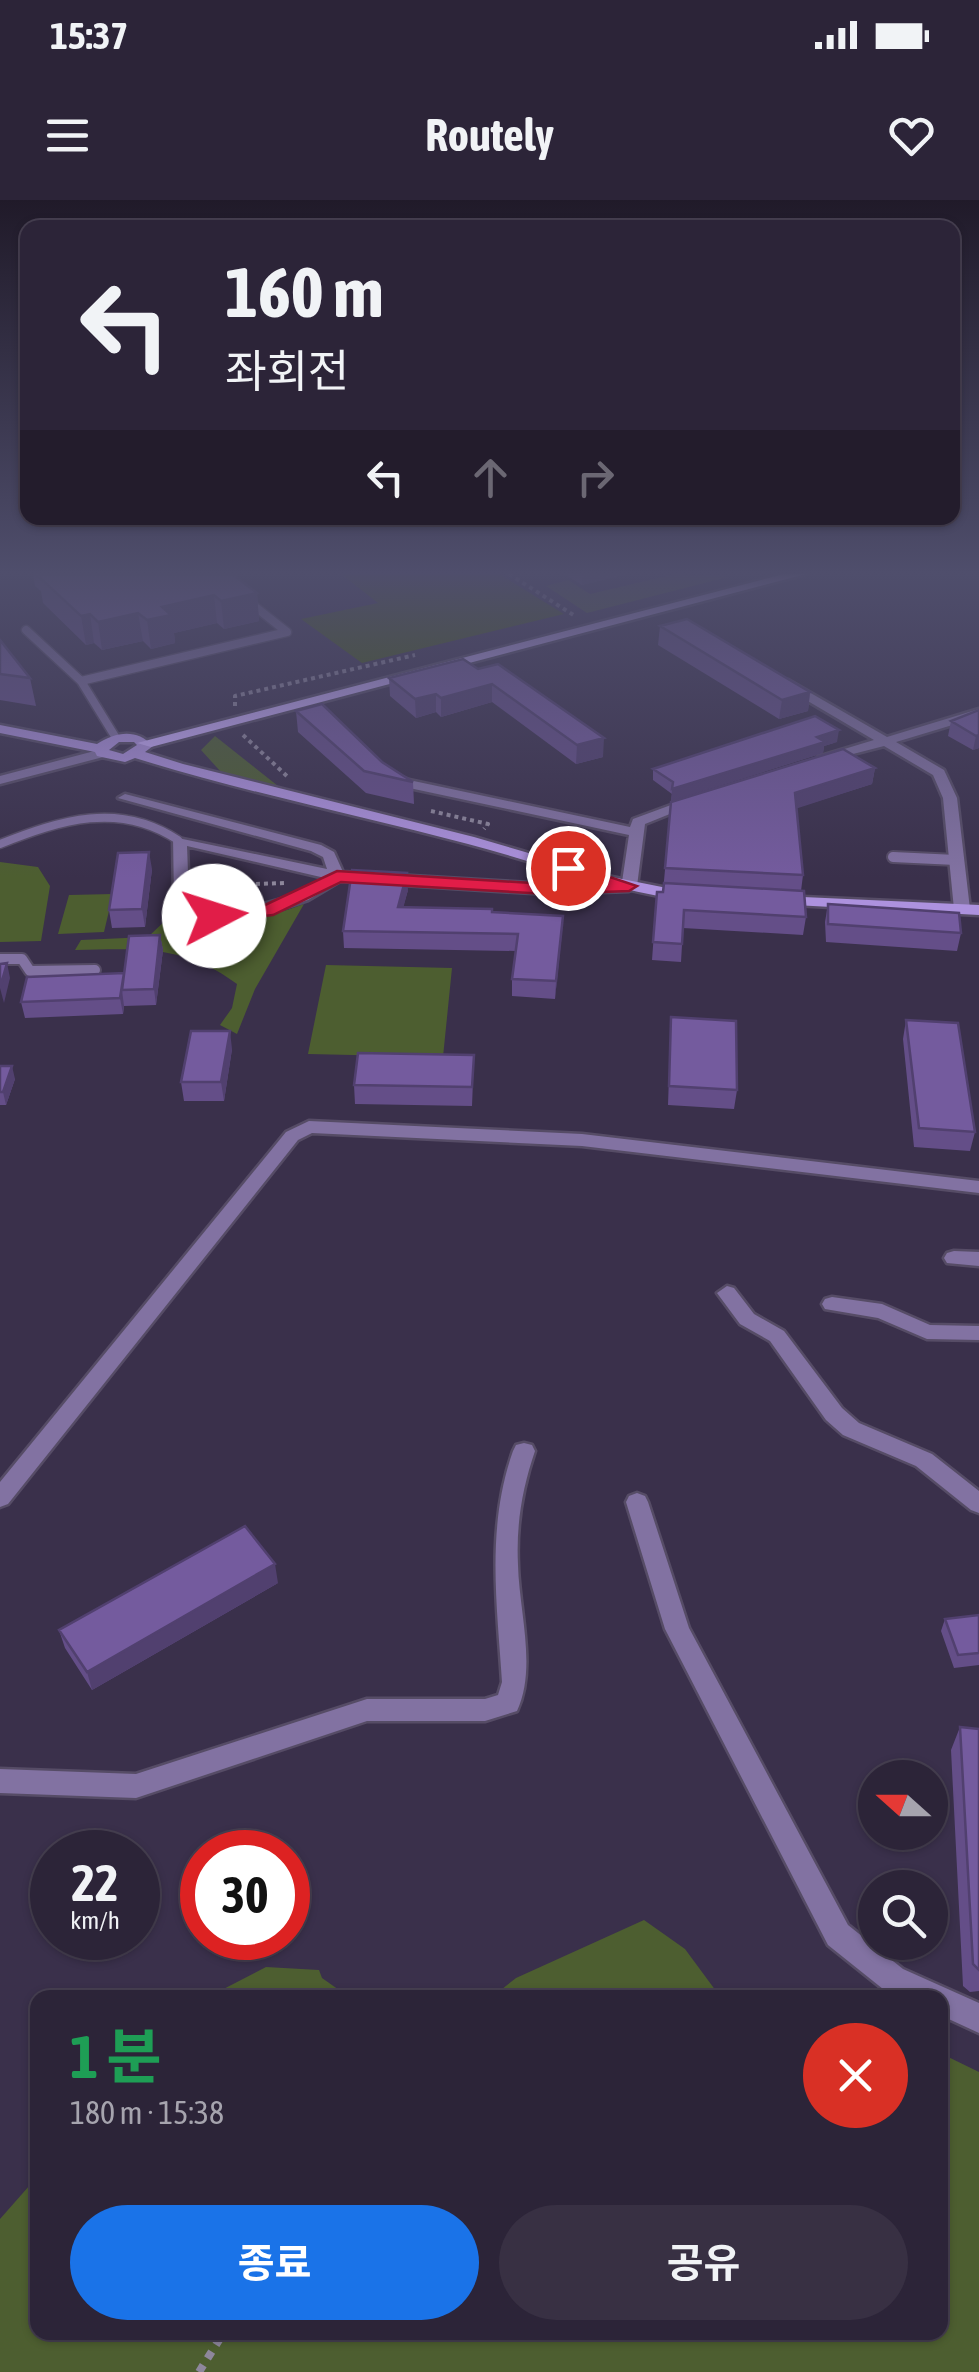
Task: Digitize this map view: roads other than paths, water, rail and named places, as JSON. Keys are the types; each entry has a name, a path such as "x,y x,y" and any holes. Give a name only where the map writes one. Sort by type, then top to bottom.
{"main road":[{"path":"0,729 101,750 118,758 236,721 411,675"},
{"path":"101,750 116,738 137,738 141,749 231,783 473,841 629,886 699,897"},
{"path":"755,900 971,910"}],"street":[{"path":"774,676 938,773 946,785 956,860 971,910"},
{"path":"814,763 979,713"},
{"path":"0,780 101,750"},
{"path":"377,764 405,783 634,832"},
{"path":"125,798 316,848 329,855 337,876"},
{"path":"178,840 337,876 548,889 629,886 638,822 706,798"},
{"path":"178,840 183,853 179,902 188,917 267,911 324,886 337,876"},
{"path":"0,1498 292,1136 309,1127 582,1140 979,1187"},
{"path":"954,1258 979,1259"},
{"path":"728,1293 748,1320 777,1336 834,1414 851,1429 924,1460 979,1504"},
{"path":"832,1304 882,1311 927,1332 979,1333"},
{"path":"0,1781 136,1786 367,1710 486,1710 508,1702 514,1682 503,1551 512,1479 524,1451"},
{"path":"637,1502 676,1629 838,1935 893,1979 917,1990"},
{"path":"948,2004 979,2018"}],"lane":[{"path":"75,675 116,738"},
{"path":"81,681 105,675"},
{"path":"0,844 82,816 150,820 178,840"},
{"path":"893,856 956,860"},
{"path":"0,959 22,959 30,971 95,970"}]}
